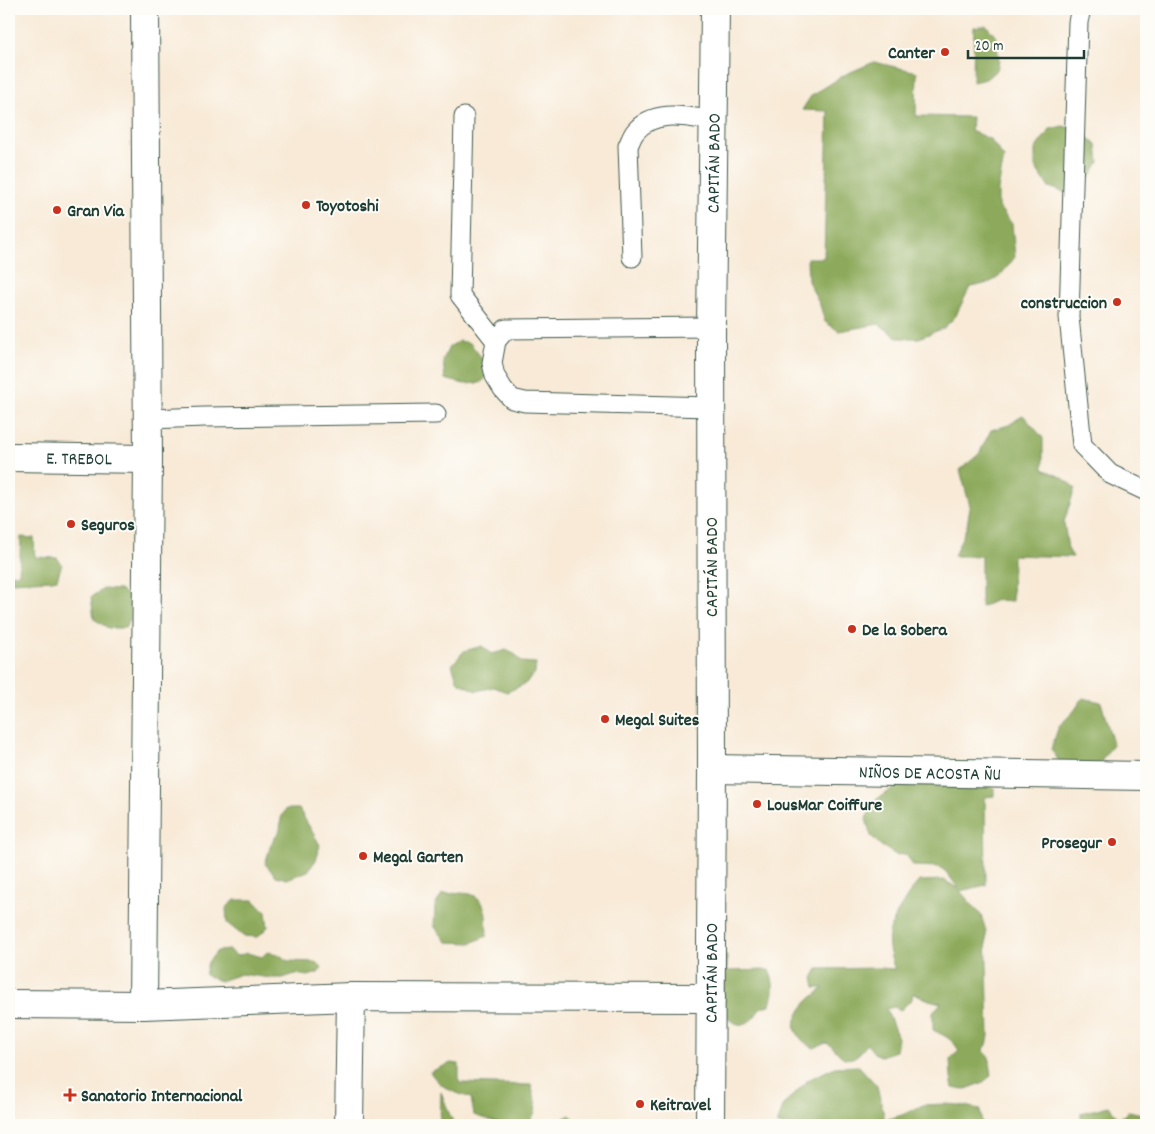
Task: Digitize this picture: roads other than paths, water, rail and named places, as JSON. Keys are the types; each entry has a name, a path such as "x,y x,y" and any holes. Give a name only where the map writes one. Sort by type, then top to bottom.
{"street":[{"path":"143,1005 148,459 145,9"},
{"name":"CAPITÁN BADO","path":"710,1125 712,769 710,407 715,9"},
{"name":"E. TREBOL","path":"9,457 148,459"},
{"name":"NIÑOS DE ACOSTA ÑU","path":"712,769 1146,776"},
{"path":"349,1125 351,997"},
{"path":"9,1004 143,1005 351,997 711,998"}],"lane":[{"path":"1081,9 1078,22 1068,317 1082,445 1110,474 1146,491"},
{"path":"632,256 628,146 634,133 643,124 662,116 681,116 714,121"},
{"path":"464,117 460,295 496,341"},
{"path":"710,407 525,402 512,398 503,388 495,376 492,363 496,341 506,329 711,326"},
{"path":"148,419 436,414"}],"place":[{"name":"Canter","path":"945,52"},
{"name":"Toyotoshi","path":"306,205"},
{"name":"Gran Via","path":"57,210"},
{"name":"construccion","path":"1117,302"},
{"name":"Seguros","path":"71,524"},
{"name":"De la Sobera","path":"852,629"},
{"name":"Megal Suites","path":"605,719"},
{"name":"LousMar Coiffure","path":"757,804"},
{"name":"Prosegur","path":"1112,842"},
{"name":"Megal Garten","path":"363,856"},
{"name":"Sanatorio Internacional","path":"70,1095"},
{"name":"Keitravel","path":"640,1104"}]}
